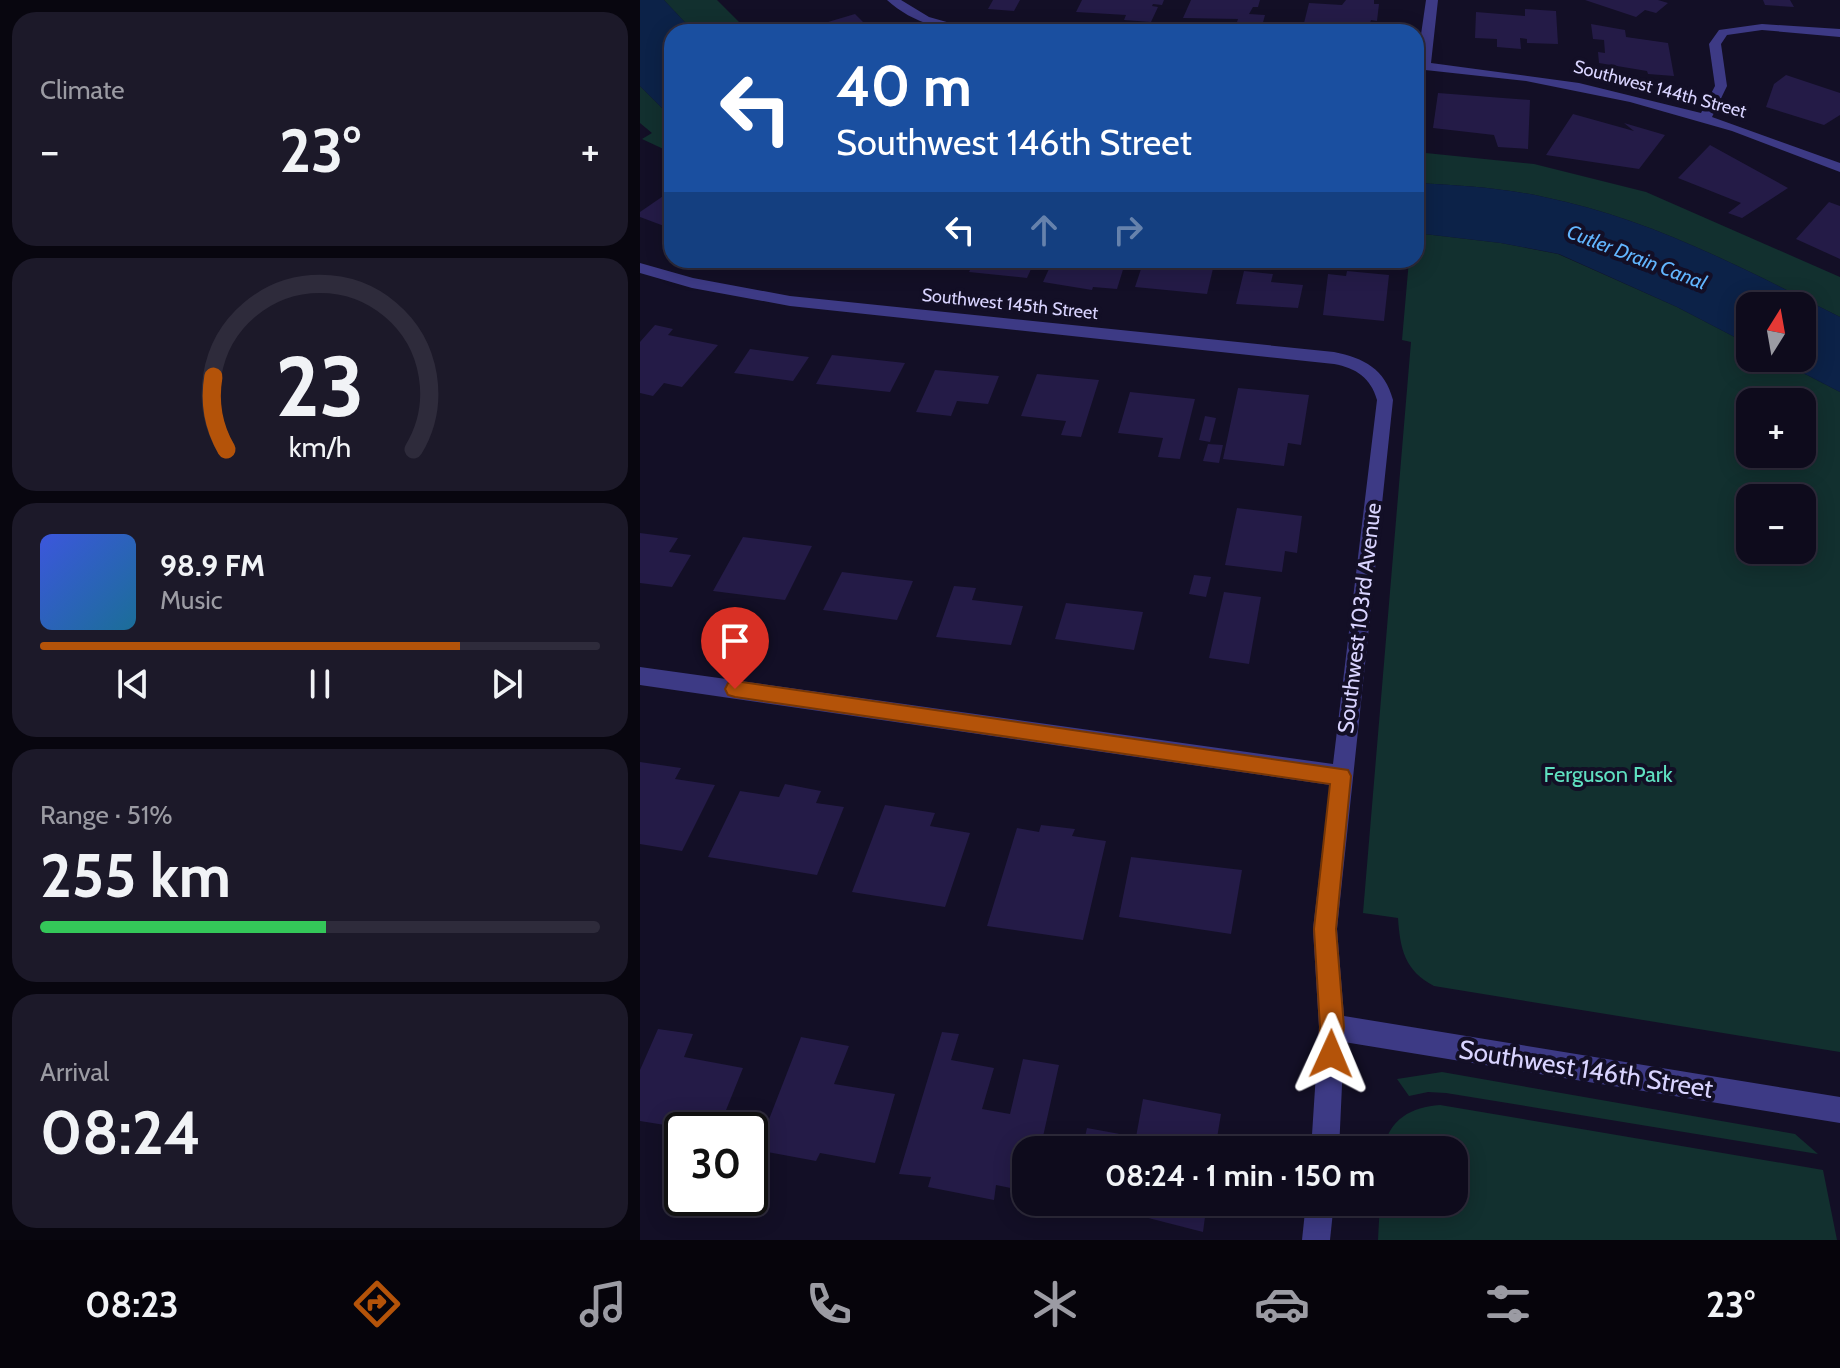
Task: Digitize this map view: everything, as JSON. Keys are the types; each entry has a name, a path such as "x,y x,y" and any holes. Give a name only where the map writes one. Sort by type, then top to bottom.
{"street":[{"path":"893,0 916,17 934,24"},
{"path":"1424,47 1432,0"},
{"path":"1705,117 1721,86 1715,41 1720,33 1730,29 1762,27 1840,33"},
{"name":"Southwest 144th Street","path":"1424,65 1563,82 1705,117 1840,168"},
{"name":"Southwest 145th Street","path":"640,268 706,286 790,301 1334,358 1358,364 1376,376"},
{"name":"Southwest 103rd Avenue","path":"1326,1136 1332,1027 1325,929 1385,400 1376,376"},
{"path":"640,676 1341,776"},
{"name":"Southwest 146th Street","path":"1332,1027 1840,1112"},
{"path":"1316,1240 1319,1216"}],"green space":[{"path":"664,0 717,0 741,24 686,24"},
{"path":"640,86 664,110 664,149 642,139 652,133 640,123"},
{"path":"1424,153 1534,164 1646,192 1840,277 1840,317 1816,305 1816,292 1790,292 1659,232 1583,206 1528,194 1424,183"},
{"name":"Ferguson Park","path":"1424,234 1501,243 1558,254 1677,307 1736,338 1736,372 1801,372 1840,392 1840,1052 1434,986 1410,966 1400,940 1398,918 1363,913 1411,342 1402,340 1408,268 1424,268"},
{"path":"1442,1072 1795,1134 1818,1154 1446,1093 1428,1092 1409,1096 1397,1079"},
{"path":"1440,1105 1823,1170 1837,1240 1378,1240 1379,1216 1468,1216 1468,1136 1387,1136 1403,1117"}],"water":[{"path":"640,0 664,0 686,24 664,24 664,110 640,86"},
{"name":"Cutler Drain Canal","path":"1424,183 1513,191 1583,206 1696,247 1790,292 1736,292 1736,338 1677,307 1559,254 1424,234"},
{"path":"1816,305 1840,317 1840,392 1801,372 1816,372"}],"building":[{"path":"993,0 1020,0 1014,11 988,9"},
{"path":"1082,0 1164,0 1162,5 1153,4 1158,7 1151,22 1124,20 1126,15 1076,12"},
{"path":"1191,0 1260,0 1258,7 1253,7 1249,14 1265,15 1263,24 1236,24 1238,19 1183,18"},
{"path":"1346,0 1374,0 1374,4 1379,4 1377,21 1371,20 1370,23 1385,24 1304,24 1309,3 1342,5"},
{"path":"1585,0 1658,0 1668,3 1656,13 1645,10 1636,17"},
{"path":"1763,0 1790,0 1794,7 1765,5"},
{"path":"1525,9 1556,11 1558,44 1527,43 1527,39 1520,38 1521,49 1497,47 1497,39 1475,38 1476,12 1525,16"},
{"path":"855,14 865,24 832,24 828,22"},
{"path":"1591,24 1625,30 1626,37 1668,43 1674,76 1648,74 1647,71 1599,63 1598,52 1605,53 1604,40 1593,39"},
{"path":"1786,75 1840,93 1840,115 1824,125 1766,107 1774,84"},
{"path":"1438,93 1530,100 1528,149 1498,147 1494,135 1433,128"},
{"path":"1573,114 1634,131 1624,123 1665,135 1639,169 1546,155"},
{"path":"1710,145 1788,188 1742,218 1728,213 1741,203 1678,178"},
{"path":"664,196 664,226 640,217 640,212"},
{"path":"1829,202 1840,206 1840,259 1796,239"},
{"path":"971,268 1031,268 1027,278 969,272"},
{"path":"1049,268 1124,268 1117,289 1093,287 1092,290 1043,282"},
{"path":"1141,268 1213,268 1207,294 1135,287"},
{"path":"1244,271 1273,274 1271,282 1303,285 1298,308 1236,304"},
{"path":"1347,271 1389,275 1384,321 1323,315 1328,274 1346,276"},
{"path":"655,325 673,329 668,335 718,345 682,387 664,383 653,396 640,393 640,342"},
{"path":"750,349 809,357 793,381 734,373"},
{"path":"832,355 905,363 890,392 816,384"},
{"path":"935,370 999,376 988,404 957,401 951,416 916,412"},
{"path":"1037,374 1099,380 1081,437 1061,435 1066,421 1021,416"},
{"path":"1238,388 1309,395 1301,445 1288,443 1284,466 1223,459"},
{"path":"1130,392 1195,399 1180,459 1158,457 1163,438 1118,433"},
{"path":"1205,416 1216,418 1210,442 1199,440"},
{"path":"1208,444 1223,445 1219,463 1203,461"},
{"path":"1237,508 1302,516 1297,553 1285,551 1282,572 1225,565"},
{"path":"640,533 678,538 669,552 691,555 672,587 640,583"},
{"path":"743,537 812,546 785,600 713,591"},
{"path":"842,572 913,581 897,620 823,610"},
{"path":"1194,575 1211,577 1206,597 1189,594"},
{"path":"954,586 976,588 972,600 1023,606 1011,645 936,637"},
{"path":"1224,592 1261,597 1249,664 1209,658"},
{"path":"1066,603 1143,612 1134,650 1055,639"},
{"path":"640,762 681,768 675,779 715,785 682,851 640,844"},
{"path":"785,784 821,791 816,803 844,807 817,875 708,857 740,791 779,797"},
{"path":"885,805 935,813 930,826 970,833 945,907 852,892"},
{"path":"1041,825 1075,829 1072,836 1106,841 1083,940 987,926 1017,828 1039,832"},
{"path":"1131,857 1242,870 1231,934 1119,917"},
{"path":"658,1029 693,1034 684,1057 743,1068 725,1112 664,1112 664,1125 640,1121 640,1070"},
{"path":"942,1032 959,1034 951,1060 994,1068 982,1109 1010,1114 1023,1059 1059,1065 1043,1136 1012,1136 1012,1188 996,1185 994,1200 928,1187 931,1177 899,1174"},
{"path":"801,1037 849,1046 834,1084 895,1094 875,1163 820,1153 816,1161 768,1152 768,1122"},
{"path":"1143,1099 1221,1114 1217,1136 1136,1136"},
{"path":"1087,1128 1131,1136 1085,1136"},
{"path":"1141,1216 1205,1216 1203,1232"}],"route":[{"path":"735,689 1341,776 1325,929 1331,1054"}]}
